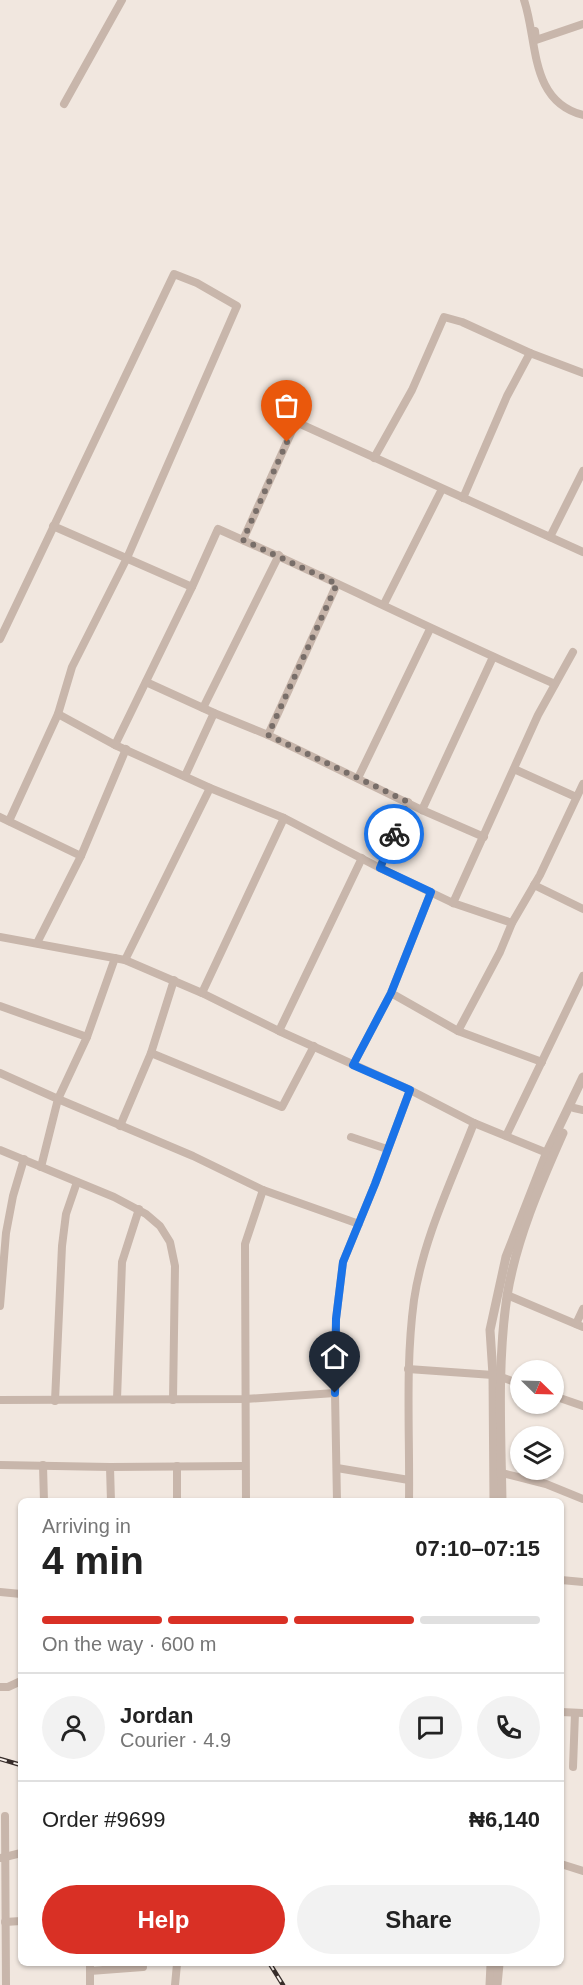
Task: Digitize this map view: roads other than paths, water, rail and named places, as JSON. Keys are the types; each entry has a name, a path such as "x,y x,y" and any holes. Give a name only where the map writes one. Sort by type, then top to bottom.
{"street":[{"path":"64,104 122,0"},
{"path":"525,2 536,40 583,24"},
{"path":"525,2 532,43 545,85 553,99 564,107 583,115"},
{"path":"0,639 174,274 197,283 237,306 127,558 72,667 58,714 9,821"},
{"path":"374,458 412,390 444,317 462,322 530,353 583,373"},
{"path":"463,498 507,396 530,353"},
{"path":"243,540 296,422 583,552"},
{"path":"550,537 583,471"},
{"path":"384,604 442,489"},
{"path":"53,526 192,587"},
{"path":"115,745 218,529 279,555 430,628 555,684"},
{"path":"203,708 279,555"},
{"path":"268,735 337,584"},
{"path":"358,778 430,628"},
{"path":"453,903 538,715 573,652"},
{"path":"422,810 493,657"},
{"path":"146,682 268,735 422,810 484,837"},
{"path":"184,776 214,713"},
{"path":"58,714 115,745 210,788 284,818 453,903 513,923"},
{"path":"37,943 81,856 126,749"},
{"path":"514,769 576,797"},
{"path":"458,1031 534,885 583,784"},
{"path":"125,960 210,788"},
{"path":"380,868 408,802"},
{"path":"0,817 81,856"},
{"path":"202,993 284,818"},
{"path":"279,1031 362,858"},
{"path":"534,885 583,909"},
{"path":"353,1065 391,993 431,892"},
{"path":"0,937 125,960 174,980 279,1031 410,1090 474,1123 550,1154"},
{"path":"41,1167 58,1099 87,1037 115,958"},
{"path":"507,1136 583,976"},
{"path":"120,1126 151,1053 174,980"},
{"path":"391,993 458,1031 542,1062"},
{"path":"0,1006 87,1037"},
{"path":"151,1053 282,1107 314,1046"},
{"path":"0,1072 120,1126 193,1155 263,1190 359,1224"},
{"path":"502,1498 497,1376 490,1330 506,1257 583,1077"},
{"path":"494,1498 497,1376 507,1295 521,1239 550,1154 579,1109 583,1089"},
{"path":"338,1498 336,1319 343,1262 410,1090"},
{"path":"409,1498 408,1369 414,1300 423,1258 474,1123"},
{"path":"351,1137 387,1149"},
{"path":"0,1150 114,1197 139,1209 160,1226 170,1242 175,1266 173,1400"},
{"path":"0,1306 6,1233 13,1196 24,1159"},
{"path":"54,1401 62,1246 66,1214 77,1182"},
{"path":"246,1498 245,1244 263,1190"},
{"path":"117,1399 122,1262 139,1209"},
{"path":"507,1295 580,1325 583,1309"},
{"path":"408,1369 497,1376 510,1381"},
{"path":"0,1400 245,1399 335,1393"},
{"path":"564,1399 583,1406"},
{"path":"0,1465 245,1466"},
{"path":"43,1465 44,1498"},
{"path":"177,1466 177,1498"},
{"path":"110,1467 111,1498"},
{"path":"337,1468 409,1479"},
{"path":"502,1473 546,1484 583,1499"},
{"path":"564,1580 583,1582"},
{"path":"0,1593 18,1594"},
{"path":"0,1686 8,1687 18,1682"},
{"path":"564,1712 579,1713 573,1767"},
{"path":"3,1821 6,1985"},
{"path":"2,1857 18,1854"},
{"path":"564,1865 583,1871"},
{"path":"3,1918 18,1921"},
{"path":"175,1985 177,1966"},
{"path":"490,1985 491,1966"},
{"path":"498,1985 499,1966"},
{"path":"90,1985 90,1967 143,1967"}],"railway":[{"path":"0,1759 18,1764"},
{"path":"271,1966 283,1985"}]}
